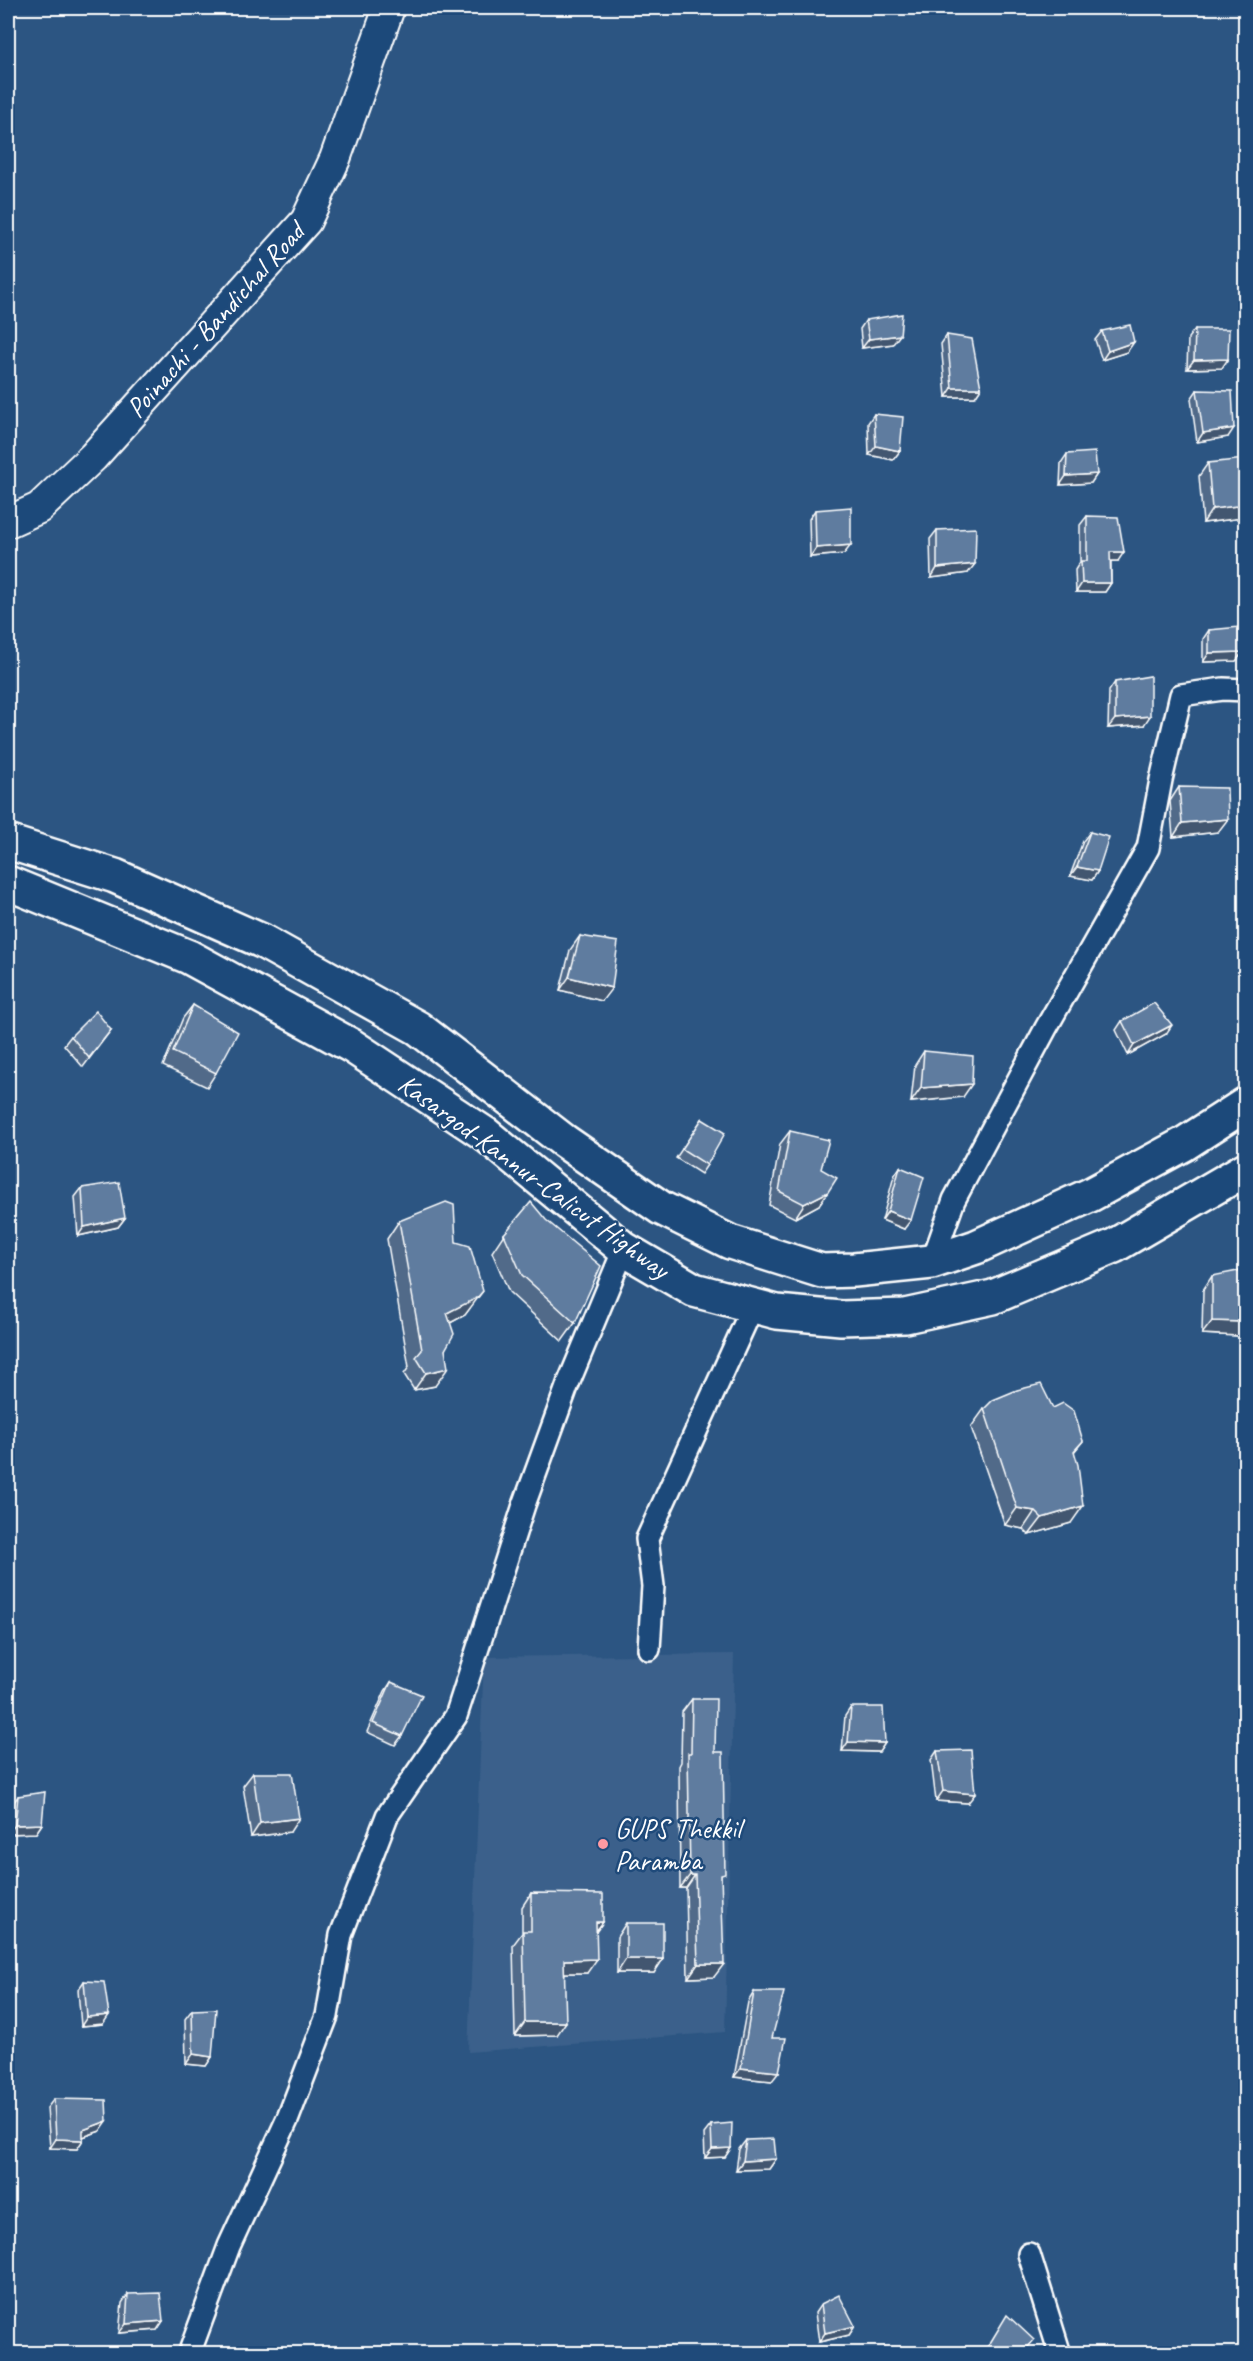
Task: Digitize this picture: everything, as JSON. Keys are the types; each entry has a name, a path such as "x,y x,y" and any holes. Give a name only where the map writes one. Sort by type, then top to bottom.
{"highway":[{"name":"Kasargod-Kannur-Calicut Highway","path":"8,842 115,876 261,941 417,1028 564,1142 651,1202 730,1242 822,1271 932,1262 976,1247 1090,1194 1184,1144 1245,1104"},
{"name":"Kasargod-Kannur-Calicut Highway","path":"8,883 189,957 352,1046 485,1134 624,1249 694,1290 777,1312 841,1318 905,1316 993,1297 1114,1246 1245,1169"}],"main road":[{"name":"Poinachi - Bandichal Road","path":"8,522 39,508 93,457 306,221 334,159 389,8"}],"street":[{"path":"932,1262 954,1200 1046,1028 1148,848 1181,695 1222,689 1245,690"},
{"path":"189,2354 229,2246 288,2118 327,2016 341,1935 387,1816 456,1716 524,1505 568,1384 624,1249"},
{"path":"649,1649 652,1586 647,1539 753,1306"},
{"path":"1029,2254 1060,2354"}],"shaded area":[{"name":"GUPS Thekkil Paramba","path":"734,1654 725,2032 468,2052 484,1657"}],"building":[{"path":"902,314 900,335 869,339 866,320"},
{"path":"1130,325 1134,342 1108,351 1102,331"},
{"path":"1195,329 1229,329 1228,359 1194,360"},
{"path":"947,335 972,339 981,388 952,388"},
{"path":"1197,390 1232,391 1234,428 1203,433"},
{"path":"874,414 903,417 900,451 876,446"},
{"path":"1095,452 1097,474 1066,476 1067,454"},
{"path":"1245,459 1245,505 1212,509 1208,463"},
{"path":"851,507 851,545 816,548 815,510"},
{"path":"1087,516 1118,517 1124,552 1110,552 1111,583 1082,583 1081,561 1087,561"},
{"path":"976,528 975,564 937,568 937,530"},
{"path":"1240,627 1243,652 1209,653 1209,630"},
{"path":"1150,676 1150,716 1115,719 1115,682"},
{"path":"1179,787 1227,788 1228,819 1182,823"},
{"path":"1090,832 1109,837 1098,871 1077,867"},
{"path":"580,936 618,942 612,988 569,977"},
{"path":"1154,1003 1172,1025 1134,1045 1122,1021"},
{"path":"193,1005 238,1032 216,1073 173,1052"},
{"path":"96,1011 111,1030 89,1058 71,1036"},
{"path":"924,1051 973,1056 972,1084 921,1088"},
{"path":"702,1119 725,1133 707,1165 682,1149"},
{"path":"790,1131 829,1140 821,1169 837,1178 828,1192 804,1204 779,1191"},
{"path":"900,1167 924,1177 911,1220 888,1211"},
{"path":"119,1182 125,1218 84,1227 82,1188"},
{"path":"446,1202 454,1205 456,1242 470,1246 483,1291 477,1298 447,1313 454,1334 445,1350 448,1368 426,1373 416,1357 422,1350 399,1221"},
{"path":"531,1202 546,1220 601,1266 575,1323 522,1275 504,1234"},
{"path":"1243,1270 1245,1322 1212,1321 1212,1276"},
{"path":"1041,1384 1053,1408 1063,1403 1074,1411 1083,1441 1074,1451 1083,1506 1042,1518 1035,1511 1017,1508 984,1409 993,1400 1017,1390"},
{"path":"391,1682 422,1695 402,1736 373,1723"},
{"path":"692,1699 716,1699 715,1752 723,1752 725,1874 721,1875 724,1964 698,1964 695,1875 690,1875 688,1753 691,1753"},
{"path":"851,1707 883,1707 885,1743 848,1742"},
{"path":"971,1750 975,1794 943,1791 937,1751"},
{"path":"253,1773 292,1773 299,1818 260,1823"},
{"path":"45,1792 42,1824 15,1825 18,1796"},
{"path":"531,1893 603,1894 603,1922 596,1922 597,1959 564,1960 566,2022 525,2022 523,1931 531,1931"},
{"path":"626,1923 663,1923 663,1959 626,1959"},
{"path":"84,1981 104,1982 109,2015 87,2017"},
{"path":"754,1992 784,1992 772,2038 786,2038 779,2072 741,2068"},
{"path":"216,2009 212,2057 193,2054 192,2010"},
{"path":"54,2099 106,2100 107,2121 83,2130 83,2140 56,2139"},
{"path":"732,2123 731,2148 712,2149 711,2125"},
{"path":"774,2139 776,2159 743,2161 746,2140"},
{"path":"160,2293 163,2321 126,2324 128,2294"},
{"path":"839,2295 855,2326 825,2333 821,2304"},
{"path":"1007,2315 1034,2340 1022,2354 985,2354 984,2353"},
{"path":"8,2328 12,2328 14,2354 8,2354"}],"place":[{"name":"GUPS Thekkil Paramba","path":"603,1844"}]}
